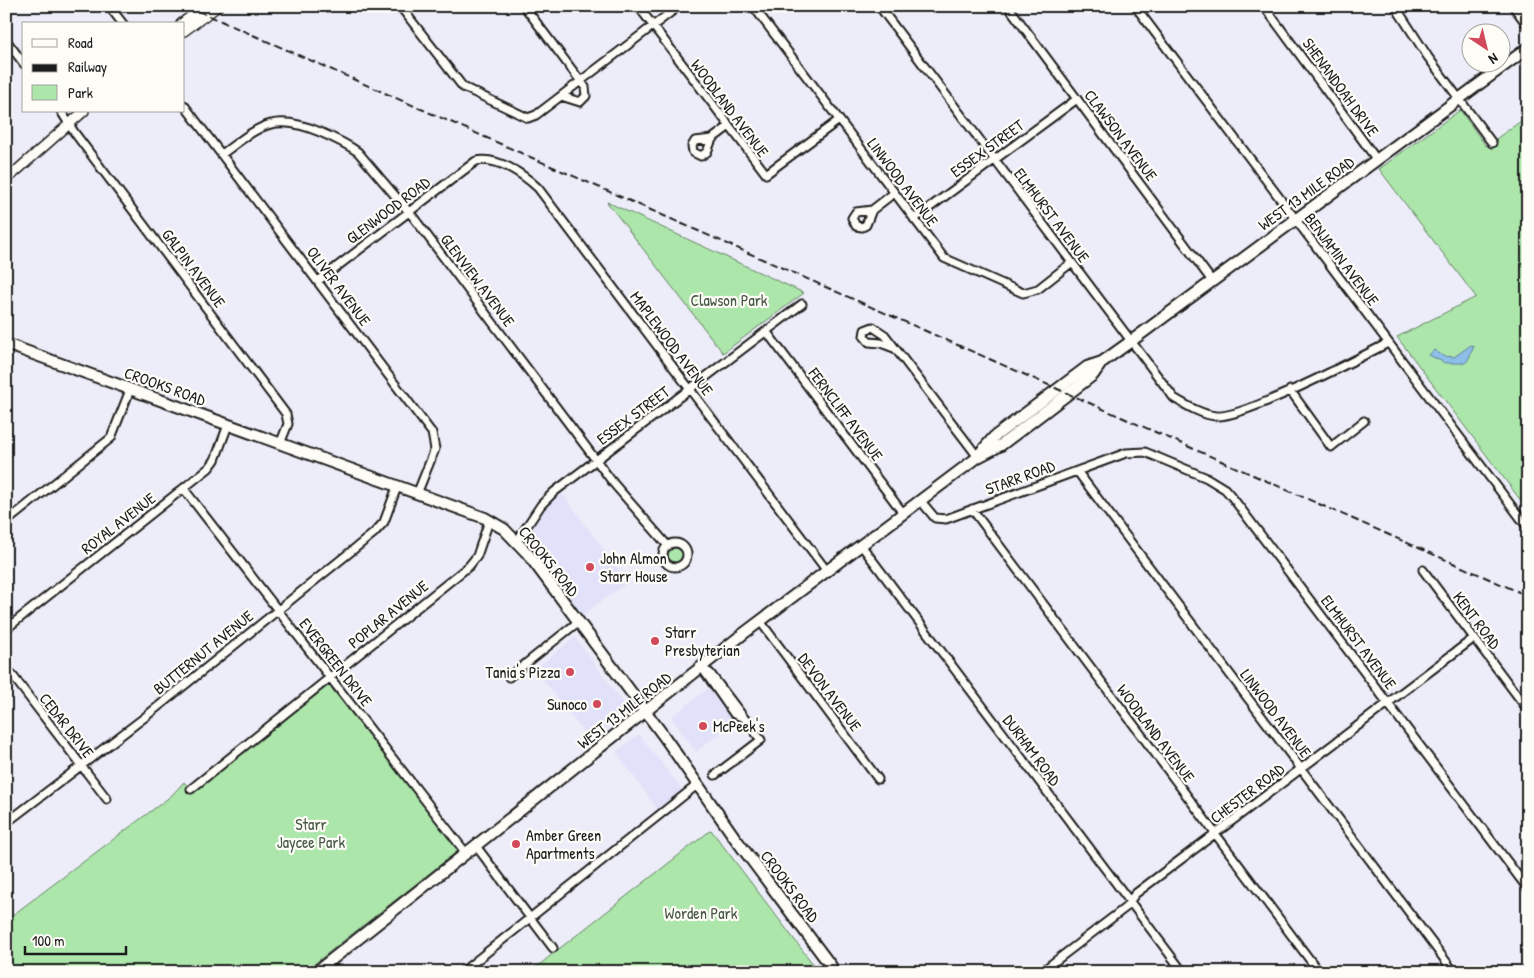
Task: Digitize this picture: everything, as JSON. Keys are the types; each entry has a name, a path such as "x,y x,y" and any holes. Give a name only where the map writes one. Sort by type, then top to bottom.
{"main road":[{"name":"WEST 13 MILE ROAD","path":"316,972 760,621 978,457 994,437 1087,367 1102,362 1130,342 1528,48"},
{"name":"CROOKS ROAD","path":"6,344 489,521 517,541 646,712 832,969 842,972"}],"street":[{"path":"109,6 121,22"},
{"path":"184,22 204,6"},
{"path":"185,30 218,6"},
{"path":"400,6 463,87 526,117 536,115 679,6"},
{"path":"524,6 580,81 586,96 582,101 571,101 560,96"},
{"name":"WOODLAND AVENUE","path":"638,6 728,127 766,174 839,120"},
{"name":"LINWOOD AVENUE","path":"753,6 946,260 1018,292 1026,293 1038,289 1071,264"},
{"name":"ELMHURST AVENUE","path":"879,6 1171,396 1206,414 1222,416 1290,390"},
{"name":"CLAWSON AVENUE","path":"1008,6 1212,281"},
{"name":"BENJAMIN AVENUE","path":"1135,6 1528,528"},
{"name":"SHENANDOAH DRIVE","path":"1264,6 1377,160"},
{"path":"1395,6 1459,99 1492,143"},
{"path":"1513,6 1528,26"},
{"path":"6,40 22,61"},
{"name":"ESSEX STREET","path":"914,219 1077,99"},
{"name":"OLIVER AVENUE","path":"185,106 432,433 435,449 417,494"},
{"name":"GALPIN AVENUE","path":"62,112 284,410 288,424 280,444"},
{"path":"6,180 83,112"},
{"name":"GLENVIEW AVENUE","path":"222,154 250,133 264,126 284,122 297,123 333,138 358,152 372,166 408,212 596,459 668,546"},
{"path":"712,139 728,127"},
{"name":"MAPLEWOOD AVENUE","path":"476,161 487,160 513,170 538,188 827,571"},
{"name":"GLENWOOD ROAD","path":"318,281 476,161"},
{"path":"872,210 894,193"},
{"name":"ESSEX STREET","path":"517,541 545,500 596,459 802,304"},
{"name":"FERNCLIFF AVENUE","path":"766,331 903,513"},
{"path":"1364,421 1330,447 1290,390 1388,343"},
{"path":"894,348 978,457"},
{"path":"6,522 111,438 130,390"},
{"name":"ROYAL AVENUE","path":"6,629 213,464 228,425"},
{"name":"ELMHURST AVENUE","path":"1137,450 1207,478 1225,490 1528,889"},
{"name":"STARR ROAD","path":"920,500 931,514 940,519 1137,450"},
{"name":"LINWOOD AVENUE","path":"1077,471 1454,972"},
{"name":"BUTTERNUT AVENUE","path":"6,823 81,766 379,528 397,487"},
{"name":"EVERGREEN DRIVE","path":"184,489 466,853"},
{"name":"WOODLAND AVENUE","path":"972,509 1318,972"},
{"name":"POPLAR AVENUE","path":"191,788 469,566 477,556 489,521"},
{"name":"DURHAM ROAD","path":"861,545 1183,972"},
{"name":"KENT ROAD","path":"1423,570 1528,710"},
{"name":"DEVON AVENUE","path":"760,621 878,779"},
{"path":"509,677 578,622"},
{"name":"CHESTER ROAD","path":"1041,972 1125,908 1135,894 1474,638"},
{"name":"CEDAR DRIVE","path":"6,668 107,799"},
{"path":"701,668 734,714 742,717 761,740 715,775"},
{"path":"462,972 697,785"},
{"path":"476,846 554,948"}],"shaded area":[{"path":"561,492 628,582 581,616 525,541 550,501"},
{"path":"575,637 629,711 590,741 535,669"},
{"path":"710,687 736,721 696,752 671,717"},
{"path":"639,734 683,791 659,811 616,752"}],"green space":[{"path":"1460,110 1486,146 1528,116 1528,510 1397,337 1476,297 1379,169"},
{"name":"Clawson Park","path":"607,202 804,293 723,353"},
{"path":"676,548 684,556 676,564 668,556"},
{"name":"Starr Jaycee Park","path":"329,685 459,850 304,972 6,972 6,920 171,796 184,782 193,793"},
{"name":"Worden Park","path":"711,830 819,972 531,972 550,956"}],"water":[{"path":"1471,345 1474,346 1465,363 1445,363 1429,355 1434,350 1443,356 1454,357"}],"railway":[{"path":"187,6 1528,596"}],"place":[{"name":"John Almon Starr House","path":"590,567"},
{"name":"Starr Presbyterian","path":"655,641"},
{"name":"Tania's Pizza","path":"570,672"},
{"name":"Sunoco","path":"597,704"},
{"name":"McPeek's","path":"703,726"},
{"name":"Amber Green Apartments","path":"516,844"}]}
